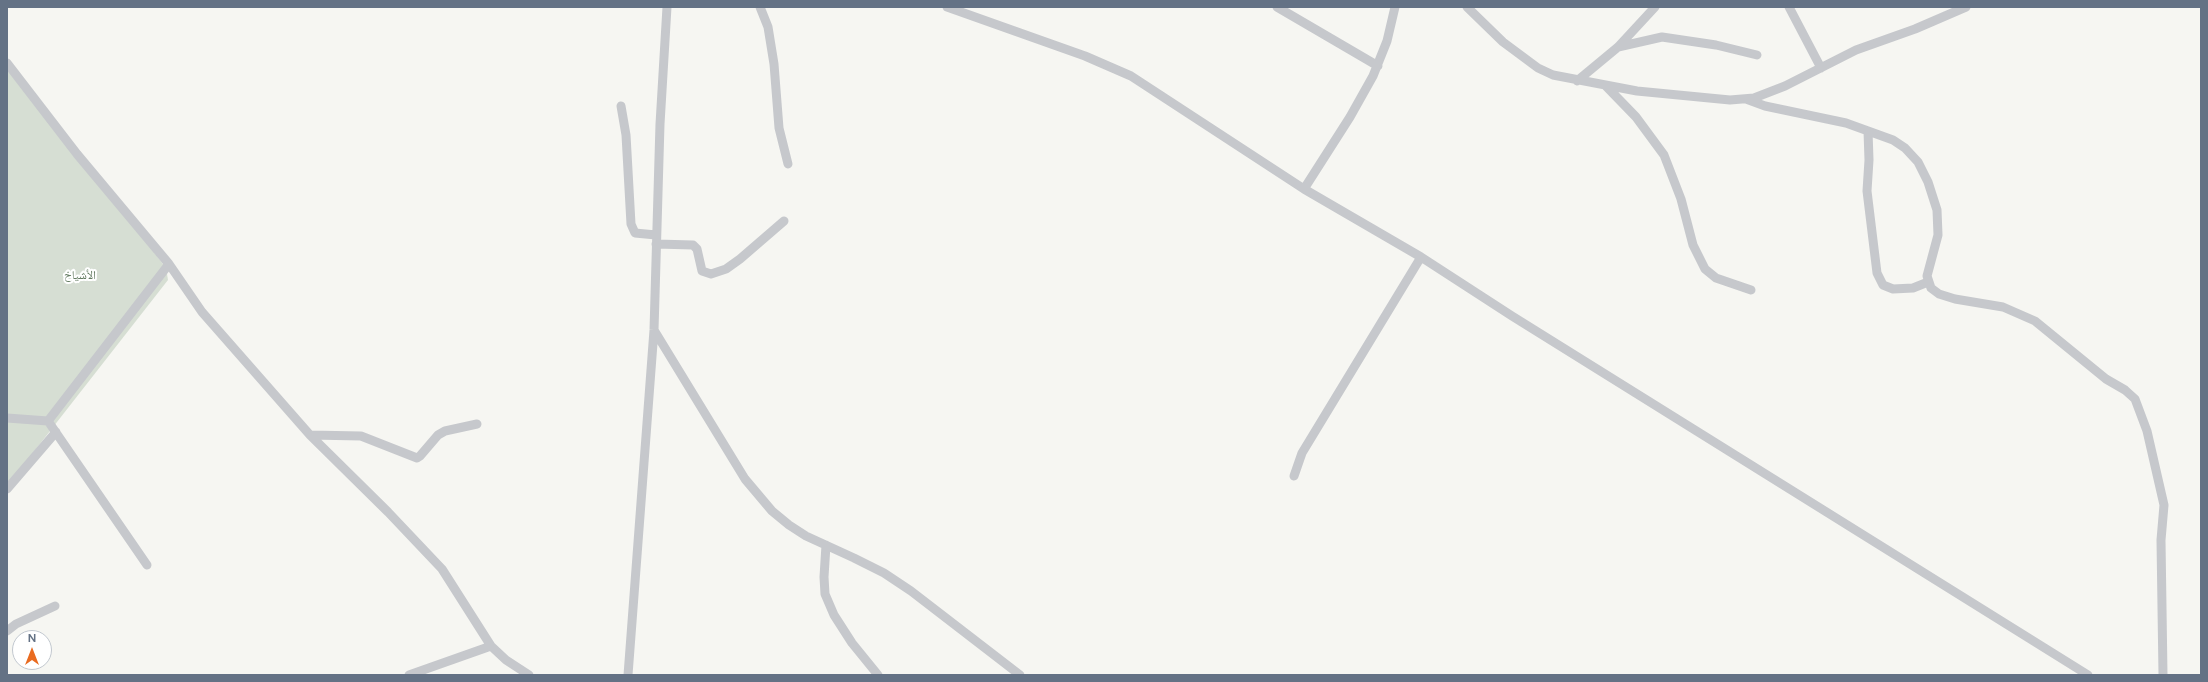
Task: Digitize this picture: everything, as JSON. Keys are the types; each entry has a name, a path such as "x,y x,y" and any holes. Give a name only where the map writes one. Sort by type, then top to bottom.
{"street":[{"path":"628,675 654,330 660,124 667,7"},
{"path":"760,7 768,28 774,64 779,128 788,164"},
{"path":"947,7 1085,56 1131,76 1304,189 1421,257 1512,316 2088,675"},
{"path":"1277,7 1378,66"},
{"path":"1304,189 1350,117 1378,66 1395,7"},
{"path":"1467,7 1504,42 1538,68 1553,75 1577,81 1663,95 1730,100 1746,99 1785,86 1856,50 1916,29 1966,7"},
{"path":"1577,81 1618,47 1655,7"},
{"path":"1789,7 1821,68"},
{"path":"1618,47 1662,37 1716,45 1757,55"},
{"path":"7,63 77,154 169,264 202,312 310,435 388,512 442,569 492,646 506,660 529,675"},
{"path":"1605,85 1636,117 1666,160 1681,199 1693,245 1704,270 1716,278 1752,290"},
{"path":"1746,99 1765,106 1835,120 1893,140 1905,148 1915,158 1928,182 1937,210 1939,229 1937,242 1930,261 1928,282 1931,288 1944,296 2003,307 2035,321 2106,379 2125,390 2135,399 2147,431 2164,505 2162,540 2163,675"},
{"path":"621,106 626,135 631,224 635,233 656,239 693,245 696,249 702,271 711,274 719,272 735,262 784,221"},
{"path":"1868,131 1867,197 1878,278 1883,284 1893,289 1913,288 1928,282"},
{"path":"1294,476 1302,453 1421,257"},
{"path":"48,421 169,264"},
{"path":"654,330 745,479 772,511 788,525 826,546 878,570 911,591 1020,675"},
{"path":"7,418 48,421 147,565"},
{"path":"310,435 361,436 417,458 438,435 445,430 477,424"},
{"path":"7,489 56,432"},
{"path":"826,546 824,577 825,594 834,615 852,643 878,675"},
{"path":"7,631 16,624 56,606"},
{"path":"409,675 492,646"}],"green space":[{"name":"الأشياخ","path":"7,59 166,268 168,280 7,486"}]}
